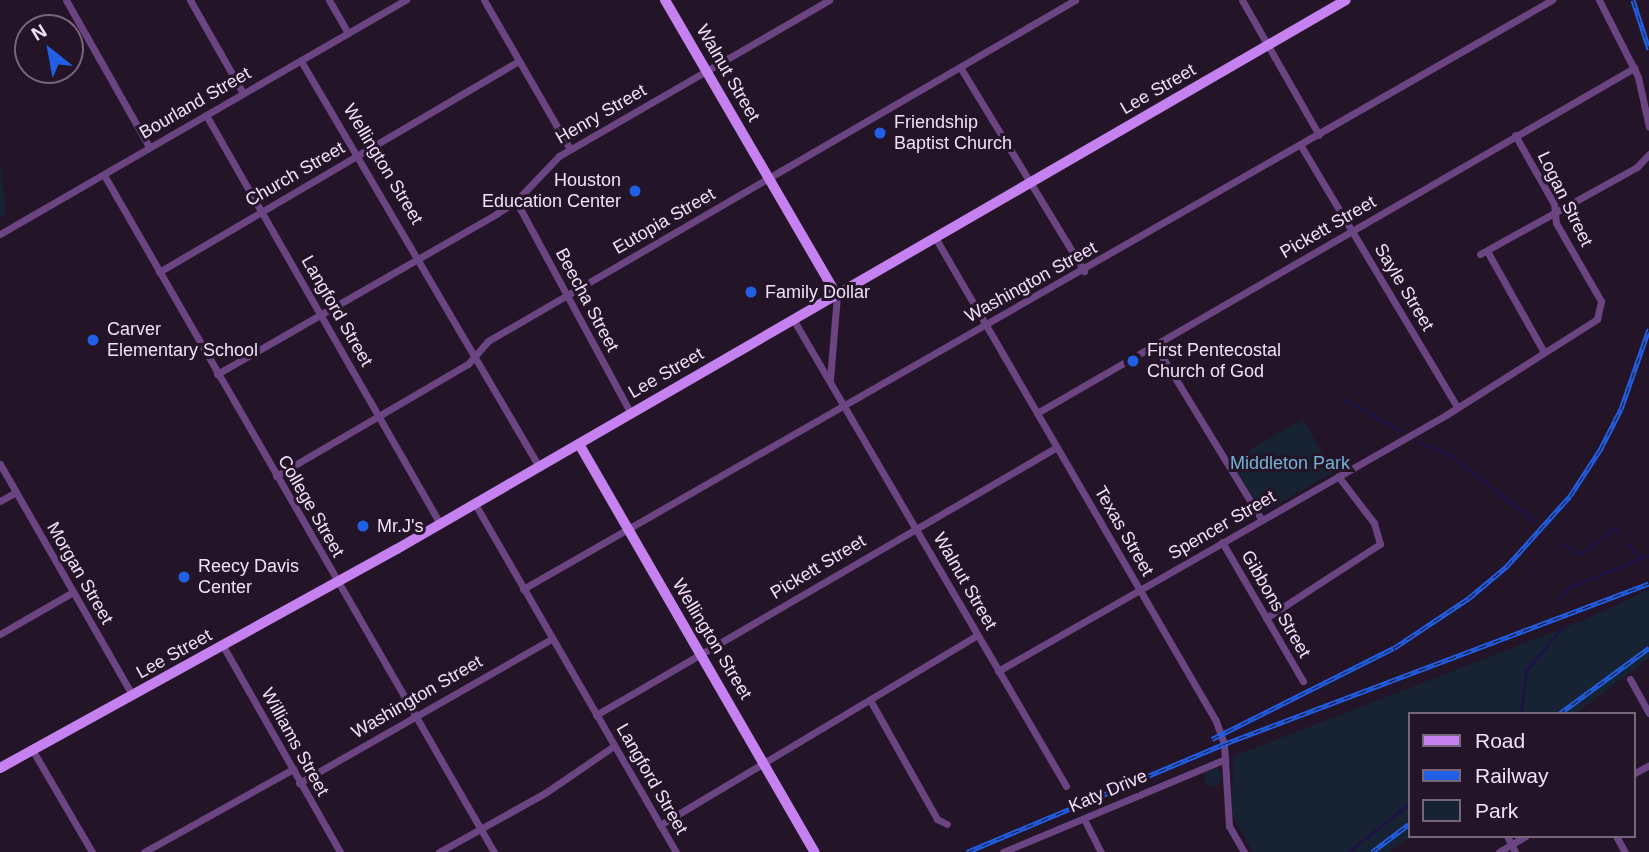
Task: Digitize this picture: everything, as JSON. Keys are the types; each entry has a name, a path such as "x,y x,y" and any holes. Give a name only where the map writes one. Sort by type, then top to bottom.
{"main road":[{"name":"Walnut Street","path":"665,0 837,295"},
{"name":"Lee Street","path":"0,768 134,697 540,467 1346,0"},
{"name":"Wellington Street","path":"579,444 815,852"}],"street":[{"path":"66,0 149,147"},
{"path":"190,0 243,93"},
{"path":"329,0 348,33"},
{"name":"Bourland Street","path":"0,234 406,0"},
{"path":"484,0 570,149"},
{"name":"Henry Street","path":"218,374 516,201 570,149 829,0"},
{"name":"Eutopia Street","path":"276,476 468,364 474,353 568,295 1075,0"},
{"path":"1242,0 1320,135"},
{"name":"Washington Street","path":"523,589 1084,271 1552,0"},
{"path":"1599,0 1634,68 1649,127"},
{"name":"Wellington Street","path":"300,61 419,258 540,467"},
{"name":"Church Street","path":"159,272 519,61"},
{"path":"960,68 1084,271"},
{"name":"Pickett Street","path":"1037,413 1634,68"},
{"name":"Langford Street","path":"206,115 440,524"},
{"name":"Logan Street","path":"1515,135 1555,213 1556,223 1601,301 1601,314"},
{"name":"Sayle Street","path":"1301,146 1458,408"},
{"path":"1544,352 1483,252 1641,164 1649,154"},
{"name":"College Street","path":"104,174 336,583 495,852"},
{"name":"Beecha Street","path":"516,201 631,414"},
{"name":"Texas Street","path":"936,239 1216,721 1225,759 1226,809 1241,851"},
{"name":"Walnut Street","path":"836,392 828,374 837,295"},
{"name":"Spencer Street","path":"998,671 1458,408 1601,314"},
{"name":"Walnut Street","path":"793,319 1066,786"},
{"path":"1154,345 1262,520"},
{"name":"Pickett Street","path":"596,715 1057,447"},
{"name":"Morgan Street","path":"0,464 134,697"},
{"path":"1266,618 1380,544 1374,523 1338,476"},
{"path":"0,501 16,492"},
{"name":"Langford Street","path":"475,504 676,852"},
{"name":"Gibbons Street","path":"1222,542 1303,681"},
{"path":"0,634 73,592"},
{"path":"660,825 977,635"},
{"name":"Washington Street","path":"299,783 551,639"},
{"name":"Williams Street","path":"223,646 340,852"},
{"path":"1630,679 1649,713"},
{"path":"870,701 937,819 947,824"},
{"path":"439,852 614,746"},
{"path":"33,751 92,852"},
{"name":"Katy Drive","path":"1003,852 1225,759"},
{"path":"144,852 292,769"},
{"path":"1084,819 1101,852"},
{"path":"1499,852 1513,848"}],"green space":[{"path":"0,159 6,213 0,218"},
{"name":"Middleton Park","path":"1303,419 1334,472 1261,514 1230,461"},
{"path":"1649,590 1649,658 1578,712 1408,712 1408,838 1390,852 1253,852 1231,812 1234,756 1584,620"},
{"path":"1213,768 1219,771 1222,777 1219,783 1213,786 1207,783 1204,777 1207,771"}],"waterway":[{"path":"1345,399 1401,431"},
{"path":"1415,440 1450,455 1536,522"},
{"path":"1563,545 1581,554 1614,528 1620,534"},
{"path":"1628,544 1640,557"},
{"path":"1560,599 1568,588 1649,555"},
{"path":"1521,712 1526,671 1562,627"},
{"path":"1348,852 1408,805"}],"railway":[{"path":"1633,0 1649,49"},
{"path":"1212,739 1394,648 1469,598 1507,566 1570,496 1600,450 1621,409 1649,329"},
{"path":"967,852 1224,744 1649,583"},
{"path":"1562,712 1649,648"},
{"path":"1372,852 1408,825"}],"place":[{"name":"Friendship Baptist Church","path":"880,133"},
{"name":"Houston Education Center","path":"635,191"},
{"name":"Family Dollar","path":"751,292"},
{"name":"Carver Elementary School","path":"93,340"},
{"name":"First Pentecostal Church of God","path":"1133,361"},
{"name":"Mr.J's","path":"363,526"},
{"name":"Reecy Davis Center","path":"184,577"}]}
